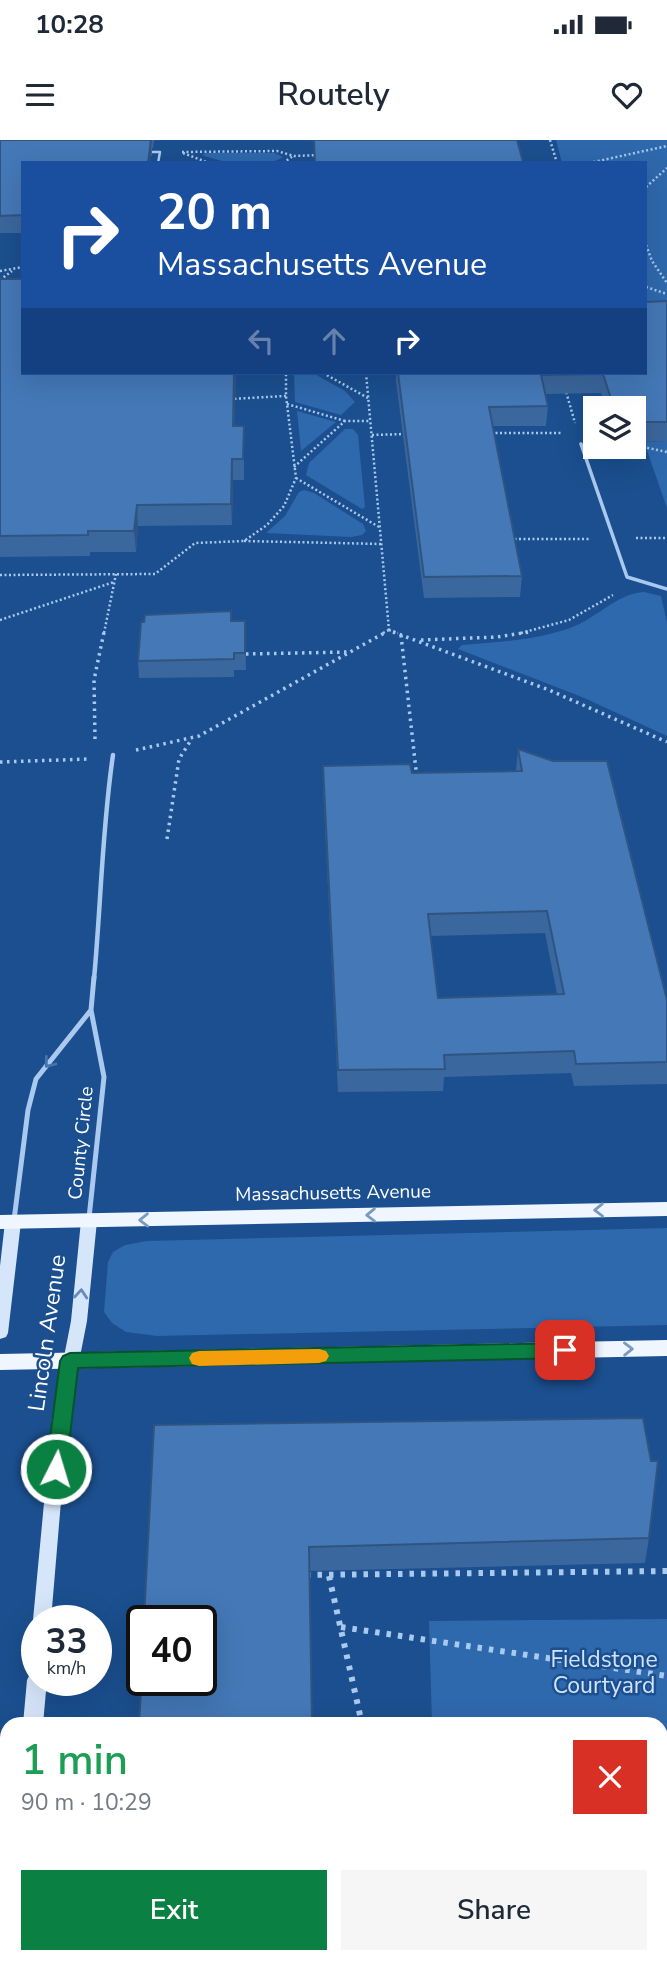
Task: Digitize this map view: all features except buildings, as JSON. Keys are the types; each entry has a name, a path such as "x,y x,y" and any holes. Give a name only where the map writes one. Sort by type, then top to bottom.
{"main road":[{"name":"Massachusetts Avenue","path":"7,1222 667,1209"},
{"path":"0,1362 667,1348"}],"street":[{"name":"Lincoln Avenue","path":"43,1605 61,1418 79,1321 89,1221"},
{"path":"0,1333 7,1222"},
{"path":"34,1717 36,1696"}],"lane":[{"path":"148,152 160,152 158,161"},
{"path":"581,444 627,577 667,590"},
{"name":"County Circle","path":"89,1221 104,1077 91,1010 103,886 106,804 113,755"},
{"path":"7,1222 36,1079 91,1010"}],"path":[{"path":"550,140 556,161"},
{"path":"598,161 667,146"},
{"path":"204,161 180,152 326,155"},
{"path":"286,161 294,156"},
{"path":"647,186 667,169"},
{"path":"647,248 652,261 667,283"},
{"path":"0,281 21,268"},
{"path":"0,271 13,271"},
{"path":"647,287 667,295"},
{"path":"244,541 267,525 284,506 296,478 286,375"},
{"path":"327,375 368,398"},
{"path":"366,375 389,630"},
{"path":"564,384 581,444"},
{"path":"228,400 286,396"},
{"path":"287,404 345,421 370,421"},
{"path":"293,467 345,421"},
{"path":"482,433 578,432"},
{"path":"372,435 413,434"},
{"path":"646,448 667,452"},
{"path":"296,478 380,527"},
{"path":"0,575 155,574 195,543 244,541 382,544"},
{"path":"96,758 94,680 116,574"},
{"path":"416,640 492,638 547,629 593,610 632,579"},
{"path":"0,620 114,582"},
{"path":"0,762 96,758 191,740 389,630 549,690 667,742"},
{"path":"401,634 417,781"},
{"path":"246,654 348,652"},
{"path":"167,839 179,759 191,740"},
{"path":"298,1575 667,1570"},
{"path":"329,1576 360,1717"},
{"path":"341,1627 667,1676"}],"green space":[{"path":"556,140 667,140 667,313 647,313 647,161 561,161"},
{"path":"274,153 283,157 275,161 221,161 202,155"},
{"path":"294,375 317,375 345,391 355,402 341,415 295,402"},
{"path":"297,411 336,422 301,451"},
{"path":"345,429 353,429 358,435 365,507 362,509 306,475 309,463"},
{"path":"667,441 667,508 646,448 646,442"},
{"path":"304,490 314,493 363,524 366,531 362,535 351,537 266,533 285,516 299,492"},
{"path":"634,593 661,596 667,622 667,736 582,697 458,649 462,645 517,640 557,632 580,624 616,601"},
{"path":"667,1228 667,1325 157,1336 126,1332 112,1323 104,1312 108,1262 113,1252 125,1245 147,1241"},
{"name":"Fieldstone Courtyard","path":"667,1619 667,1717 432,1717 429,1621"}],"slow traffic":[{"path":"199,1358 319,1356"}],"route":[{"path":"56,1469 70,1361 565,1350"}]}
